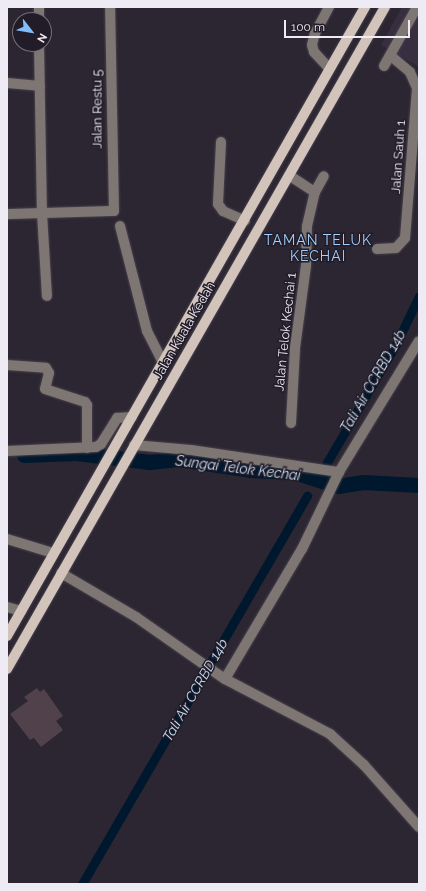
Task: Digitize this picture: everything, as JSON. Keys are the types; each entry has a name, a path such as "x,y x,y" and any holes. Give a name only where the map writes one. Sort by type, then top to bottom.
{"main road":[{"name":"Jalan Kuala Kedah","path":"7,636 53,553 245,221 365,7"},
{"name":"Jalan Kuala Kedah","path":"7,669 109,487 290,176 385,7"}],"street":[{"name":"Jalan Restu 5","path":"42,213 114,211 110,7"},
{"path":"329,7 315,33 312,45 314,52 330,69"},
{"path":"384,66 417,7"},
{"path":"40,52 42,213 47,296"},
{"name":"Jalan Sauh 1","path":"377,249 396,248 405,238 416,96 414,79 410,72 390,55"},
{"path":"7,83 40,86"},
{"path":"222,142 218,204 223,211 245,221"},
{"path":"290,176 315,192"},
{"name":"Jalan Telok Kechai 1","path":"291,423 294,348 306,266 307,226 315,192 324,176"},
{"path":"7,214 42,213"},
{"path":"120,226 147,331 164,362"},
{"path":"223,677 302,549 326,496 337,476 419,341"},
{"path":"7,365 48,369 45,389 85,402 87,405 87,448"},
{"path":"7,451 87,448 100,446 118,418 132,417"},
{"path":"134,446 191,450 337,476"},
{"path":"7,539 53,553"},
{"path":"61,573 136,617 223,677 330,734 364,765 419,827"},
{"path":"7,607 21,611"}],"shaded area":[{"path":"402,7 419,7 419,67 381,45"}],"building":[{"path":"37,688 40,692 44,689 63,716 56,721 63,730 41,747 34,738 30,740 10,714 28,701 24,697"}],"waterway":[{"name":"Tali Air CCRBD 14b","path":"326,464 396,344 419,296"},
{"name":"Sungai Telok Kechai","path":"24,455 76,453 149,462 178,459 251,470 294,472 338,486 362,482 419,485"},
{"name":"Tali Air CCRBD 14b","path":"82,884 307,496"}],"district":[{"name":"TAMAN TELUK KECHAI","path":"318,248"}]}
